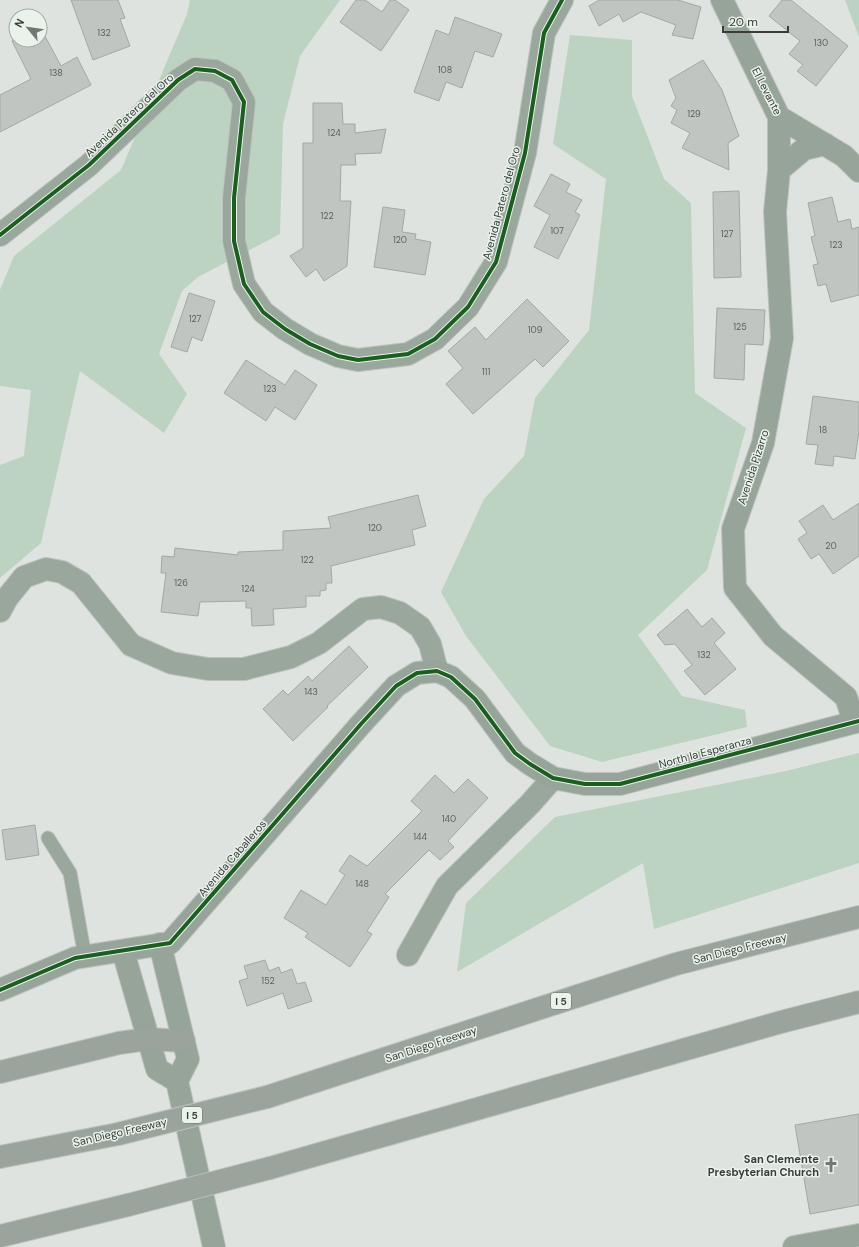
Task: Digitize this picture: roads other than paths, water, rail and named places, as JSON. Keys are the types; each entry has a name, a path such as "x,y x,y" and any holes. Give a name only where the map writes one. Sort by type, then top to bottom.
{"highway":[{"name":"San Diego Freeway","path":"0,1157 118,1134 267,1097 676,964 859,917"},
{"path":"0,1236 270,1168 781,1022 859,1002"},
{"path":"0,1072 119,1043 148,1039 184,1041"}],"street":[{"name":"Avenida Patero del Oro","path":"0,235 89,165 178,80 195,69 215,71 232,80 244,102 234,198 234,241 244,284 251,295 263,312 285,329 310,344 338,356 358,360 408,354 435,339 468,307 496,262 525,154 544,33 562,0"},
{"name":"El Levante","path":"722,0 779,117 844,156 859,171"},
{"name":"Avenida Pizarro","path":"779,117 779,170 775,212 782,338 763,443 732,529 735,588 773,636 846,697 857,721"},
{"path":"779,170 804,149 825,144"},
{"path":"0,611 7,598 24,577 46,569 62,572 81,583 131,645 172,663 208,669 244,669 291,657 319,643 363,609 381,606 400,612 420,627 430,644 437,671 451,677 475,699 515,753 553,778 530,804 448,886 408,955"},
{"name":"Avenida Caballeros","path":"0,990 75,958 170,943 351,735 396,686 417,673 437,671"},
{"name":"North la Esperanza","path":"553,778 585,784 620,784 857,721"},
{"path":"160,944 188,1059 177,1081 214,1247"},
{"path":"123,951 157,1069 177,1081"},
{"path":"794,1247 859,1235"}],"lane":[{"path":"48,838 70,873 85,957"}],"place":[{"name":"San Clemente Presbyterian Church","path":"831,1165"}]}
